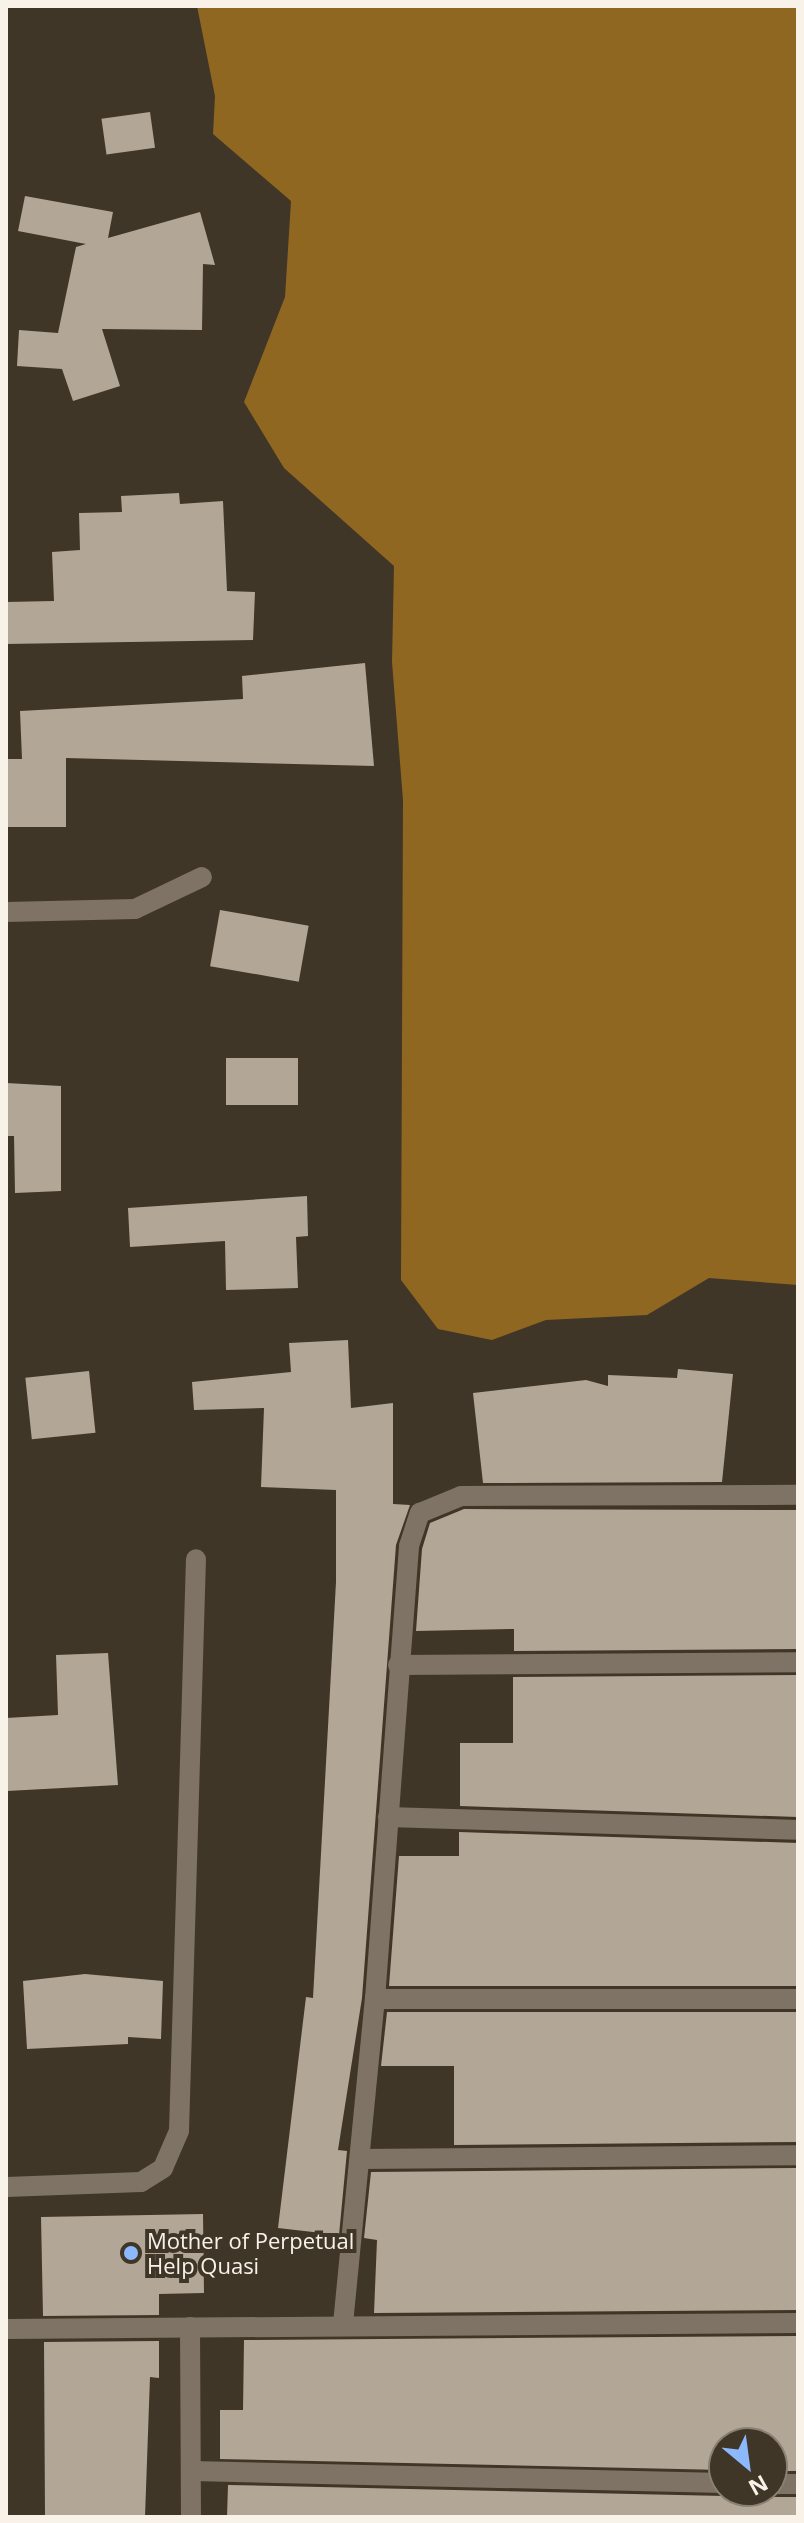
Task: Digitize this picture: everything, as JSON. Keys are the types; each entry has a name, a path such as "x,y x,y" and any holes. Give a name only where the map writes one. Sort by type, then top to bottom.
{"street":[{"path":"6,912 135,909 202,877"},
{"path":"343,2324 375,1999 409,1546 420,1513 461,1496 798,1495"},
{"path":"6,2187 141,2182 163,2168 179,2131 196,1559"},
{"path":"398,1665 798,1662"},
{"path":"388,1817 798,1830"},
{"path":"375,1999 798,1999"},
{"path":"360,2159 798,2155"},
{"path":"6,2329 343,2324 798,2323"},
{"path":"190,2327 191,2517"},
{"path":"192,2471 708,2483"}],"shaded area":[{"path":"197,6 798,6 798,1285 709,1278 647,1315 546,1320 492,1340 438,1329 401,1280 403,800 392,662 394,566 284,468 244,402 285,297 291,201 213,134 215,96"}],"building":[{"path":"150,112 155,148 106,154 101,119"},
{"path":"25,196 113,212 108,238 200,212 215,265 203,264 202,330 102,329 120,386 73,401 62,369 17,366 19,330 58,333 76,247 86,244 18,231"},
{"path":"179,493 180,504 223,501 227,591 255,592 253,640 6,644 6,602 54,601 52,552 80,550 79,513 122,512 121,496"},
{"path":"365,663 374,766 66,758 66,827 6,827 6,759 22,759 20,711 243,699 242,676"},
{"path":"220,910 309,926 299,982 210,966"},
{"path":"226,1058 298,1058 298,1105 226,1105"},
{"path":"6,1083 61,1086 61,1191 15,1193 14,1136 6,1136"},
{"path":"307,1196 308,1236 296,1237 298,1288 226,1290 225,1241 130,1247 128,1208"},
{"path":"348,1340 351,1408 393,1403 393,1504 410,1505 396,1545 362,1998 338,2150 347,2151 339,2235 278,2228 306,1997 313,1998 336,1582 336,1490 261,1487 264,1408 194,1410 192,1382 291,1372 289,1343"},
{"path":"678,1369 733,1374 722,1482 483,1483 473,1393 586,1380 608,1386 608,1375 677,1378"},
{"path":"89,1371 95,1433 32,1439 25,1378"},
{"path":"464,1509 798,1510 798,1649 514,1651 514,1629 416,1631 422,1549 430,1523"},
{"path":"108,1653 118,1785 7,1791 6,1718 58,1715 56,1655"},
{"path":"798,1675 798,1817 460,1806 460,1743 513,1743 513,1677"},
{"path":"459,1832 798,1843 798,1986 389,1986 399,1856 459,1856"},
{"path":"85,1974 163,1981 161,2039 128,2037 128,2044 27,2049 23,1981"},
{"path":"387,2012 798,2012 798,2142 454,2145 454,2066 381,2066"},
{"path":"798,2168 798,2310 374,2313 377,2240 364,2238 371,2172"},
{"path":"203,2214 204,2293 159,2294 159,2315 43,2316 41,2217"},
{"path":"798,2336 798,2471 788,2471 788,2427 708,2427 708,2470 220,2459 220,2410 243,2410 244,2340"},
{"path":"159,2341 159,2378 150,2377 145,2517 45,2517 44,2342"},
{"path":"228,2485 708,2496 708,2507 788,2507 788,2497 798,2497 798,2517 227,2517"}],"place":[{"name":"Mother of Perpetual Help Quasi","path":"131,2253"}]}
